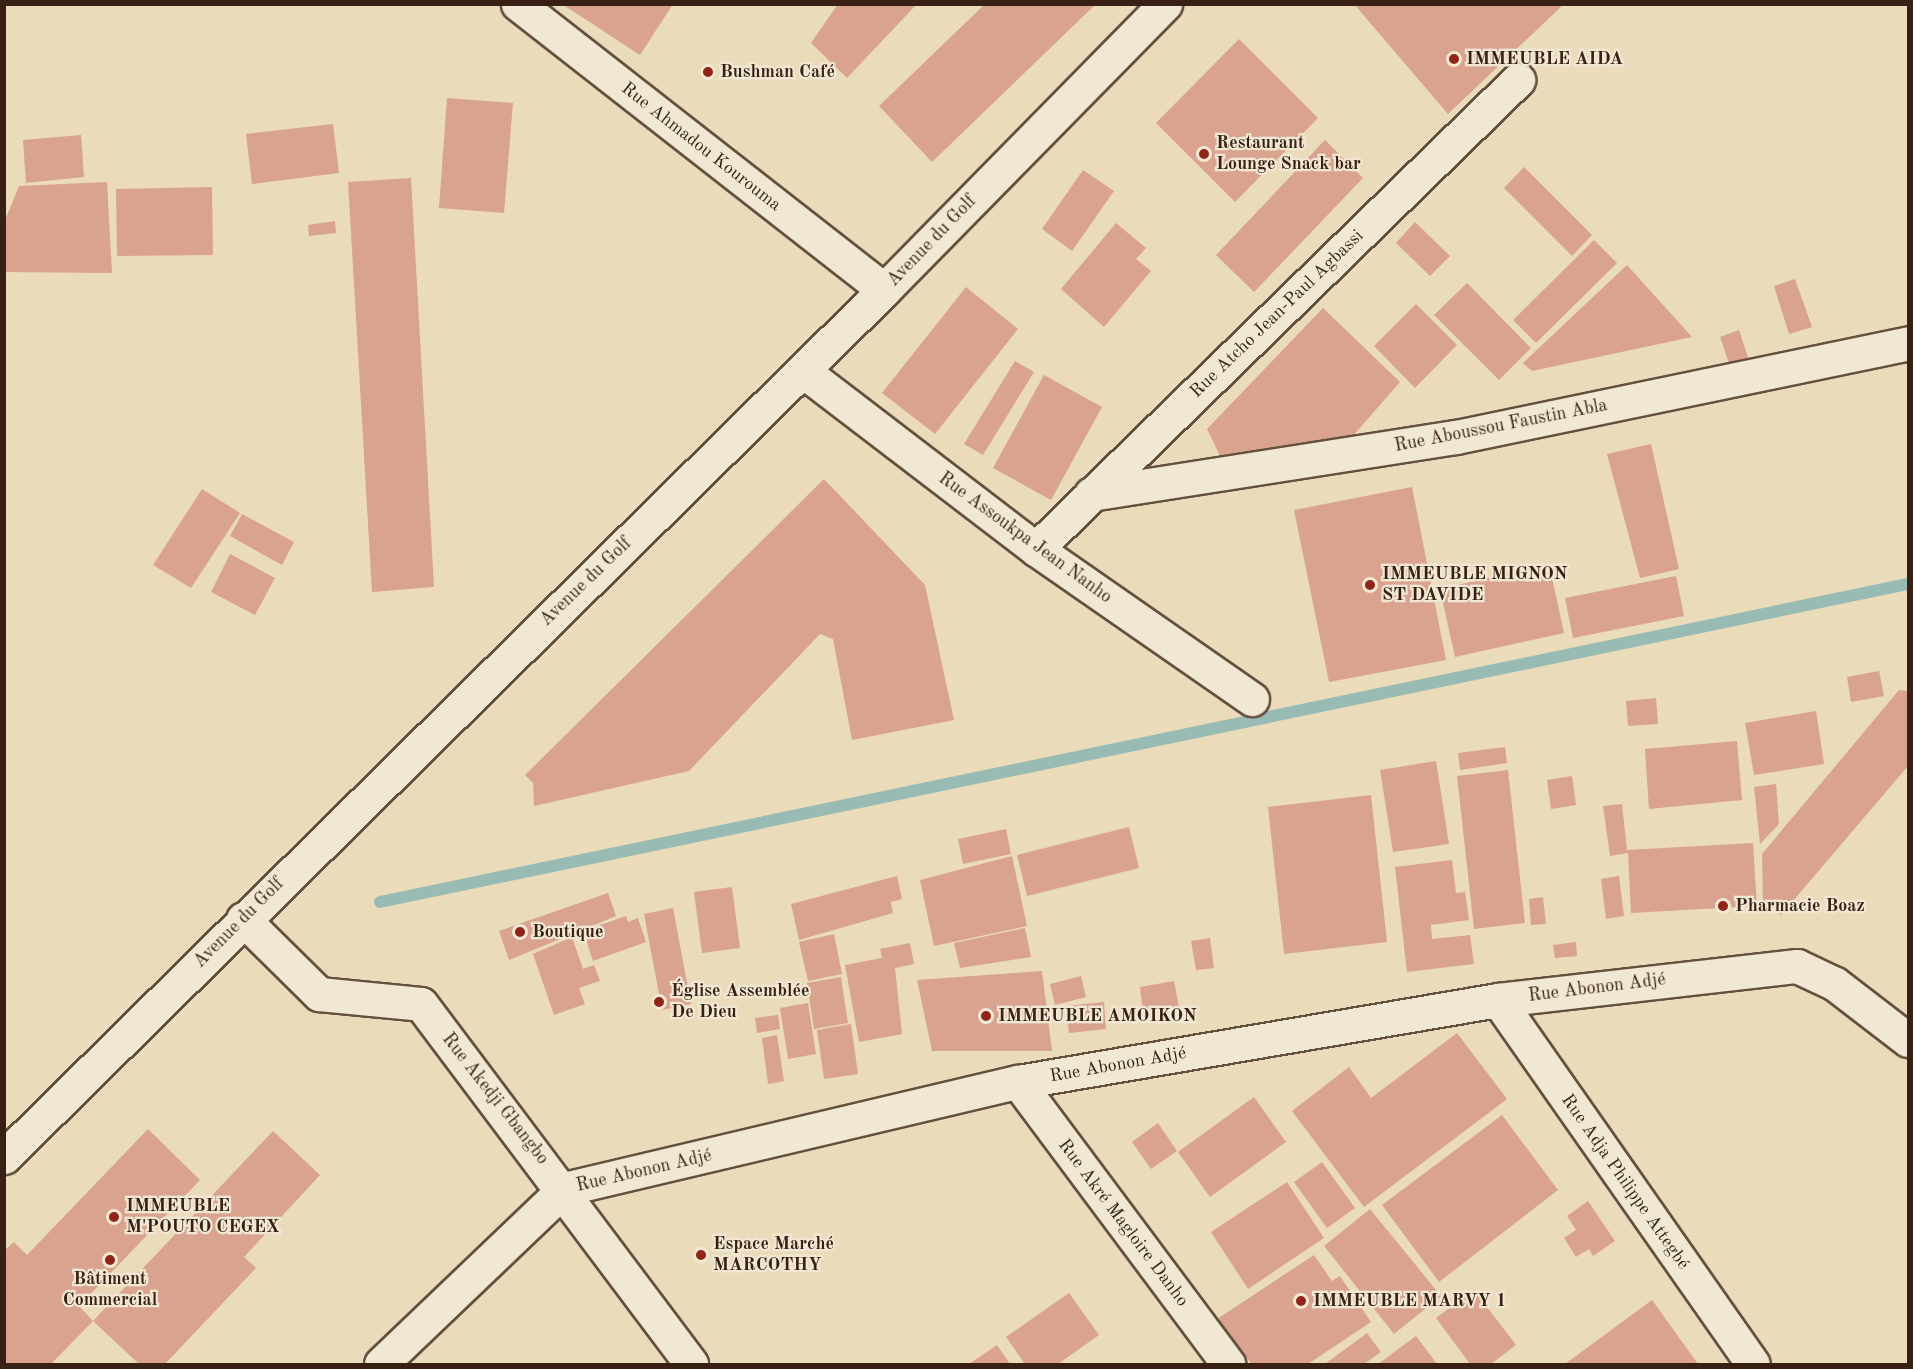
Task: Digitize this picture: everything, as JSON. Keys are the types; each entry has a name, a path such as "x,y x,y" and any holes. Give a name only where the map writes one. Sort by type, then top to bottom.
{"street":[{"name":"Rue Ahmadou Kourouma","path":"518,4 884,290"},
{"name":"Avenue du Golf","path":"4,1157 243,919 884,290 1165,4"},
{"name":"Rue Atcho Jean-Paul Agbassi","path":"1036,549 1518,80"},
{"name":"Rue Aboussou Faustin Abla","path":"1091,494 1456,437 1908,343"},
{"name":"Rue Assoukpa Jean Nanho","path":"802,371 1036,549 1252,699"},
{"name":"Rue Akedji Gbangbo","path":"243,919 319,994 421,1004 564,1189 691,1365"},
{"name":"Rue Abonon Adjé","path":"381,1365 564,1189 1018,1082 1498,1000 1797,966 1835,984 1908,1040"},
{"name":"Rue Adja Philippe Attegbé","path":"1498,1000 1753,1365"},
{"name":"Rue Akré Magloire Danho","path":"1018,1082 1228,1365"}],"building":[{"path":"562,4 673,4 640,55"},
{"path":"838,4 917,4 847,78 811,43"},
{"path":"985,4 1096,4 932,162 879,106"},
{"name":"IMMEUBLE AIDA","path":"1354,4 1564,4 1448,114"},
{"path":"1239,39 1318,118 1235,202 1156,123"},
{"path":"447,98 513,103 504,213 439,208"},
{"path":"333,124 339,173 252,184 246,134"},
{"path":"81,135 84,177 26,183 23,140"},
{"path":"1325,140 1363,178 1254,292 1216,255"},
{"path":"1524,167 1592,235 1572,256 1504,188"},
{"path":"1083,170 1114,191 1072,251 1042,229"},
{"path":"411,178 434,587 372,592 348,182"},
{"path":"107,182 112,273 4,272 4,223 19,186"},
{"path":"212,187 213,255 117,256 116,189"},
{"path":"335,221 336,233 309,236 308,225"},
{"path":"1415,222 1450,256 1430,276 1396,243"},
{"path":"1116,223 1146,248 1136,259 1151,271 1104,327 1061,289"},
{"path":"1594,240 1617,263 1536,343 1513,320"},
{"path":"1627,265 1692,337 1532,371 1523,363"},
{"path":"1795,279 1812,327 1789,334 1774,286"},
{"path":"1467,283 1531,348 1499,380 1434,315"},
{"path":"966,287 1018,329 935,434 882,393"},
{"path":"1416,304 1457,345 1415,388 1374,346"},
{"path":"1323,308 1400,382 1352,437 1224,464 1207,429"},
{"path":"1739,330 1750,363 1731,369 1720,337"},
{"path":"1015,361 1034,372 983,455 964,444"},
{"path":"1044,375 1102,407 1051,500 993,468"},
{"path":"1651,444 1679,569 1640,578 1607,454"},
{"path":"824,479 925,585 954,720 852,740 833,639 820,634 689,771 534,806 533,783 525,775"},
{"name":"IMMEUBLE MIGNON ST DAVIDE","path":"1412,487 1446,660 1329,682 1294,510"},
{"path":"202,489 240,513 191,588 153,565"},
{"path":"242,514 294,542 282,565 230,536"},
{"path":"230,554 275,578 255,615 211,592"},
{"path":"1549,564 1564,633 1455,657 1440,589"},
{"path":"1676,576 1684,616 1573,638 1565,598"},
{"path":"1879,671 1884,696 1851,702 1847,677"},
{"path":"1899,690 1908,691 1908,766 1781,915 1763,903 1762,854"},
{"path":"1656,698 1658,724 1628,726 1626,701"},
{"path":"1816,711 1824,764 1754,775 1745,723"},
{"path":"1737,741 1742,800 1649,809 1645,749"},
{"path":"1505,747 1507,763 1460,770 1458,753"},
{"path":"1436,761 1449,844 1393,852 1380,770"},
{"path":"1508,770 1525,923 1474,929 1457,776"},
{"path":"1572,776 1576,805 1551,809 1547,780"},
{"path":"1776,784 1779,824 1760,844 1754,787"},
{"path":"1371,795 1387,942 1284,954 1268,807"},
{"path":"1622,804 1627,850 1753,843 1757,906 1631,913 1628,853 1610,856 1603,806"},
{"path":"1129,827 1139,868 1027,896 1017,855"},
{"path":"1006,829 1011,854 963,864 958,839"},
{"path":"1012,856 1027,926 934,946 920,880"},
{"path":"1452,860 1456,893 1465,892 1469,920 1431,925 1432,939 1470,935 1474,964 1407,972 1395,867"},
{"path":"897,876 902,899 891,902 893,913 799,940 791,904"},
{"path":"1619,876 1624,916 1606,919 1601,879"},
{"path":"732,887 740,948 702,953 694,892"},
{"path":"608,893 616,916 509,960 499,931"},
{"path":"1543,897 1546,924 1531,925 1529,899"},
{"path":"673,908 691,1004 662,1010 644,914"},
{"path":"626,916 628,922 638,918 646,942 593,961 583,931"},
{"path":"1025,928 1031,957 960,968 954,943"},
{"path":"834,934 842,974 808,981 799,942"},
{"path":"572,937 583,969 594,965 600,981 579,988 585,1004 554,1015 533,954"},
{"path":"1210,938 1214,968 1196,970 1191,941"},
{"path":"1576,942 1577,956 1555,958 1553,945"},
{"path":"910,943 914,964 895,968 902,1034 859,1042 845,965 882,958 880,949"},
{"name":"IMMEUBLE AMOIKON","path":"1042,971 1052,1051 932,1051 917,980"},
{"path":"1081,976 1086,997 1055,1005 1050,984"},
{"path":"841,977 848,1023 814,1029 807,983"},
{"path":"1174,981 1179,1007 1143,1012 1140,987"},
{"path":"1104,1002 1106,1029 1069,1033 1066,1006"},
{"path":"808,1003 816,1054 788,1059 780,1008"},
{"path":"778,1015 780,1029 757,1033 755,1018"},
{"path":"851,1024 858,1074 824,1079 817,1030"},
{"path":"1457,1033 1507,1099 1364,1207 1292,1111 1349,1067 1371,1098"},
{"path":"777,1035 784,1081 768,1084 762,1038"},
{"path":"1254,1097 1286,1142 1210,1197 1178,1152"},
{"path":"1502,1115 1558,1190 1439,1282 1382,1205"},
{"path":"1158,1123 1177,1151 1151,1169 1132,1142"},
{"name":"IMMEUBLE M'POUTO CEGEX","path":"148,1129 200,1180 79,1306 93,1321 51,1364 4,1364 4,1251 14,1242 27,1255"},
{"path":"273,1131 320,1175 244,1257 256,1268 165,1364 139,1364 93,1321"},
{"path":"1322,1162 1355,1208 1327,1228 1294,1182"},
{"path":"1287,1182 1324,1238 1248,1289 1211,1232"},
{"path":"1588,1201 1615,1241 1593,1256 1589,1249 1576,1257 1564,1238 1576,1230 1567,1216"},
{"path":"1370,1209 1441,1296 1394,1334 1324,1246"},
{"name":"IMMEUBLE MARVY 1","path":"1314,1255 1332,1281 1340,1276 1371,1322 1308,1364 1252,1364 1214,1321"},
{"path":"1474,1290 1516,1345 1491,1364 1470,1364 1436,1318"},
{"path":"1069,1293 1099,1335 1058,1364 1025,1364 1006,1337"},
{"path":"1652,1300 1698,1364 1565,1364"},
{"path":"1367,1333 1381,1352 1364,1364 1325,1364"},
{"path":"1416,1336 1437,1364 1378,1364"},
{"path":"997,1345 1010,1364 969,1364"}],"waterway":[{"path":"380,902 1908,584"}],"place":[{"name":"IMMEUBLE AIDA","path":"1454,59"},
{"name":"Bushman Café","path":"708,72"},
{"name":"Restaurant Lounge Snack bar","path":"1204,154"},
{"name":"IMMEUBLE MIGNON ST DAVIDE","path":"1370,585"},
{"name":"Pharmacie Boaz","path":"1723,906"},
{"name":"Boutique","path":"520,932"},
{"name":"Église Assemblée De Dieu","path":"659,1002"},
{"name":"IMMEUBLE AMOIKON","path":"986,1016"},
{"name":"IMMEUBLE M'POUTO CEGEX","path":"114,1217"},
{"name":"Espace Marché MARCOTHY","path":"701,1255"},
{"name":"Bâtiment Commercial","path":"110,1260"},
{"name":"IMMEUBLE MARVY 1","path":"1301,1301"}]}
